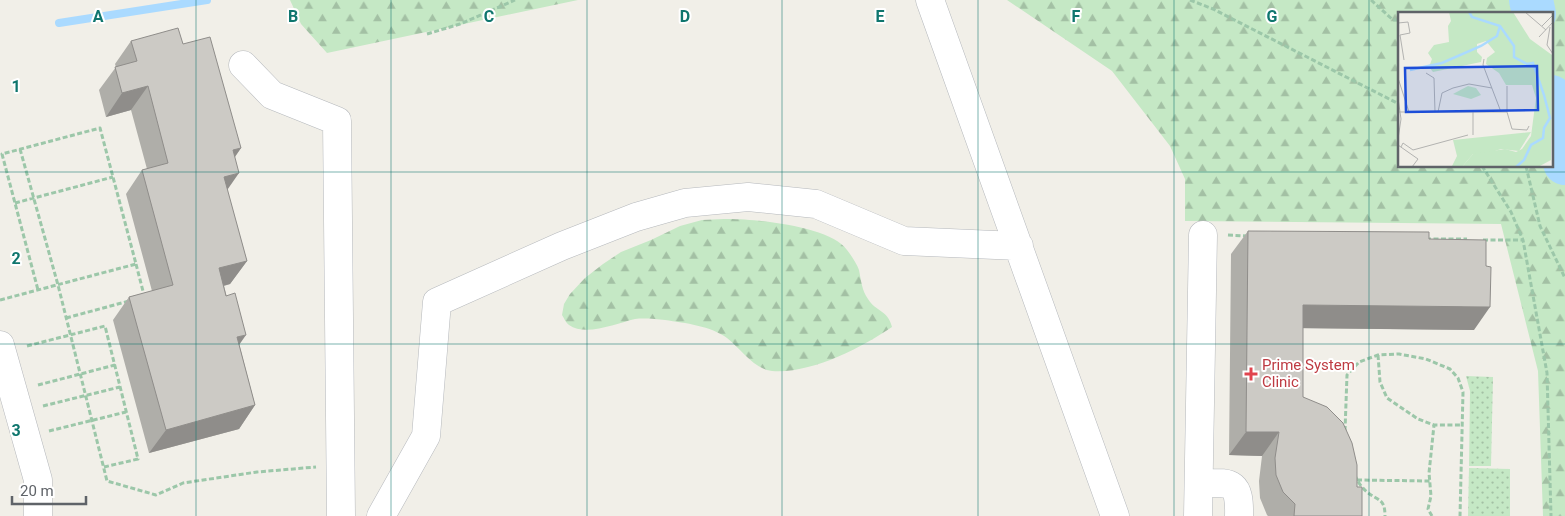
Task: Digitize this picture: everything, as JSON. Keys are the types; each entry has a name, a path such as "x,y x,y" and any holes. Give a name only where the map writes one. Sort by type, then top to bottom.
{"lane":[{"path":"930,0 1115,516"},
{"path":"243,65 272,96 337,121 342,516"},
{"path":"381,516 426,436 438,302 562,246 636,217 685,203 748,198 816,204 904,241 1019,246"},
{"path":"1198,516 1203,235"},
{"path":"1,349 38,480 38,516"},
{"path":"1199,483 1228,483 1235,488 1239,500 1239,516"}],"path":[{"path":"427,34 460,24 515,0"},
{"path":"1190,0 1213,9 1398,103"},
{"path":"1372,0 1393,20 1398,20"},
{"path":"38,290 2,154 100,128 145,297 66,318"},
{"path":"20,149 58,285 107,481 156,495 183,483 257,472 308,468 341,460"},
{"path":"1483,168 1511,212 1523,240 1547,373 1551,516"},
{"path":"1526,168 1540,226 1565,278"},
{"path":"15,203 113,177"},
{"path":"1203,235 1253,236"},
{"path":"1423,239 1473,240"},
{"path":"1483,240 1523,240"},
{"path":"0,300 136,264"},
{"path":"1,349 105,326 138,459 104,468"},
{"path":"1345,432 1347,375 1359,362 1378,355 1399,354 1426,359 1450,369 1458,378 1463,392 1460,516"},
{"path":"1378,355 1380,382 1386,398 1418,420 1434,425 1462,425"},
{"path":"19,414 80,374 114,365"},
{"path":"19,414 120,387"},
{"path":"19,414 92,420 126,412"},
{"path":"1432,516 1428,508 1431,496 1430,457 1434,425"},
{"path":"1354,472 1357,480 1366,492 1379,498 1385,508 1386,516"},
{"path":"1357,480 1430,481"}],"green space":[{"path":"290,0 578,0 327,53 301,24"},
{"path":"1007,0 1565,0 1565,516 1543,516 1538,371 1501,224 1185,221 1185,179 1170,146 1112,71"},
{"path":"702,220 752,220 790,225 825,235 838,242 847,250 857,265 866,296 871,303 888,317 892,327 851,351 819,364 787,371 772,371 759,367 721,334 698,326 665,320 635,319 602,328 584,330 569,325 566,322 562,315 564,304 570,294 585,278 621,252 680,226"},
{"path":"1466,376 1493,377 1491,466 1469,466 1470,391"},
{"path":"1469,468 1510,469 1510,516 1468,516"}],"building":[{"path":"178,28 183,44 210,37 241,148 233,150 239,173 224,177 247,261 219,268 226,296 235,293 246,335 237,337 255,405 166,430 129,297 173,285 142,170 168,163 148,86 122,93 115,67 137,61 131,41"},
{"path":"1248,231 1429,232 1429,239 1486,240 1486,266 1491,267 1490,307 1303,305 1303,397 1327,407 1343,423 1352,443 1357,465 1357,487 1362,487 1362,516 1294,516 1295,504 1283,492 1276,475 1275,458 1279,432 1246,432"}],"waterway":[{"path":"59,23 207,0"},
{"path":"1531,0 1534,12"},
{"path":"1552,102 1565,163"}],"place":[{"name":"Prime System Clinic","path":"1251,374"}]}
